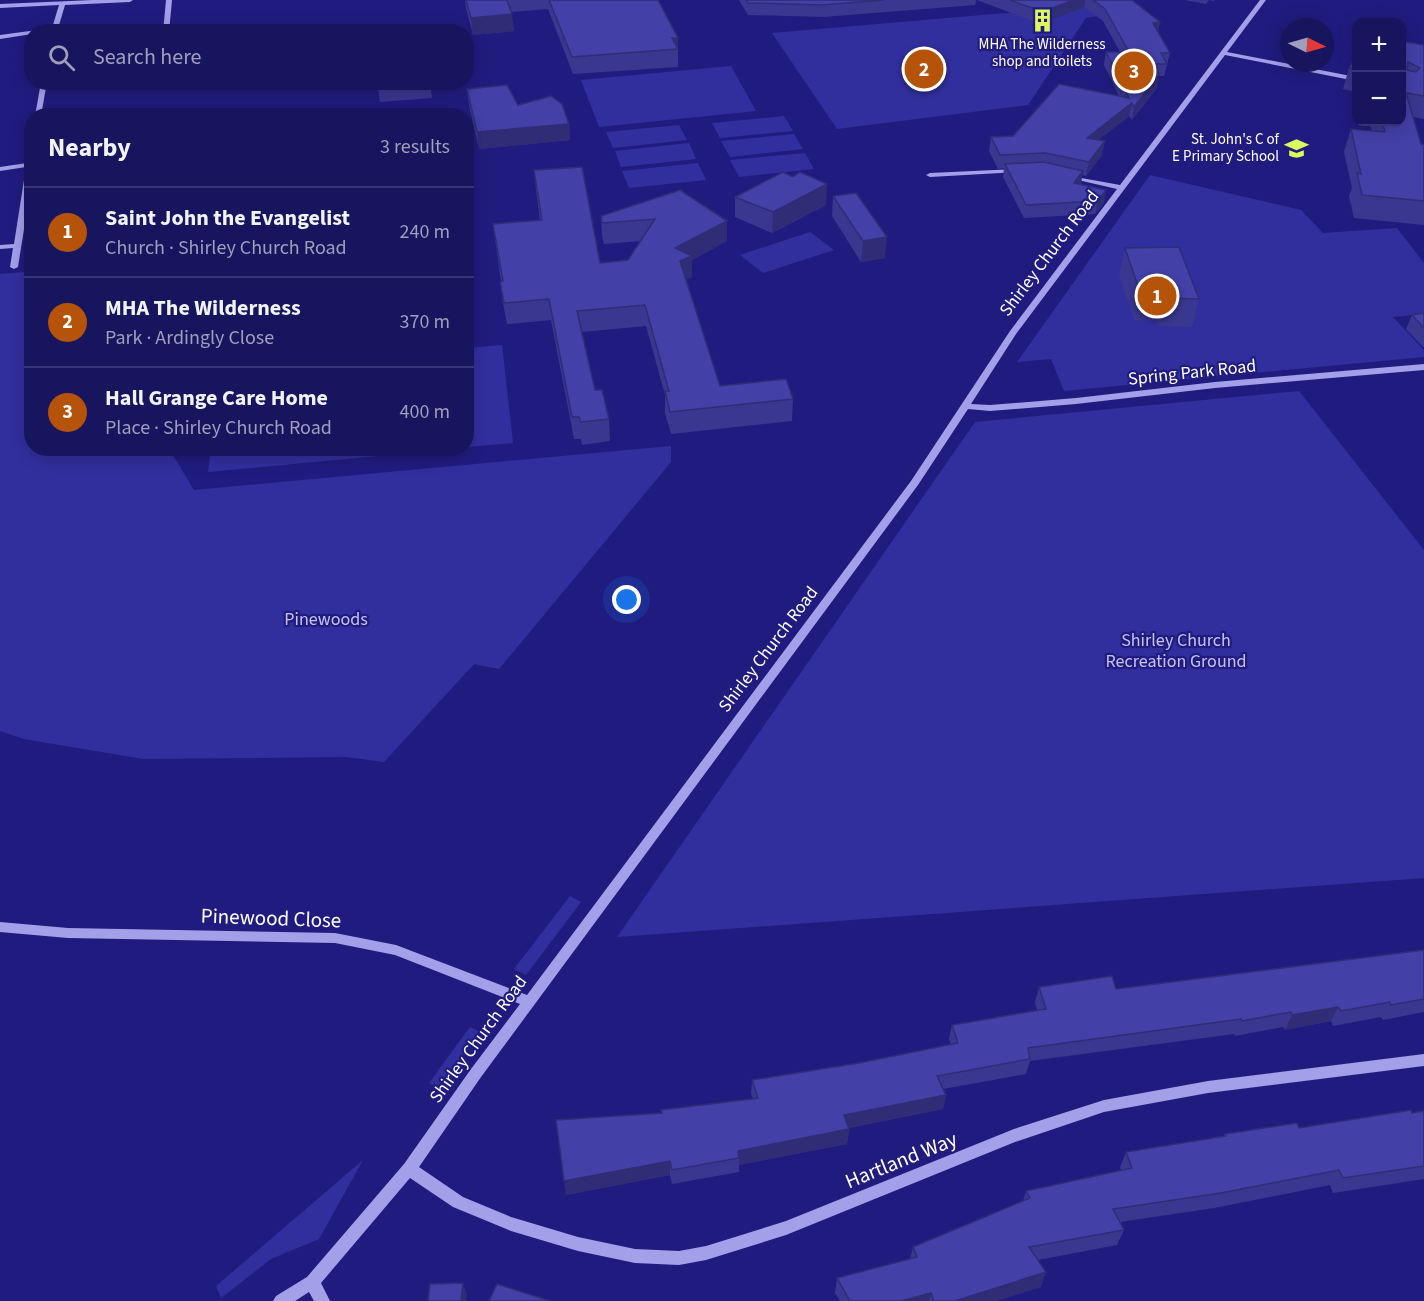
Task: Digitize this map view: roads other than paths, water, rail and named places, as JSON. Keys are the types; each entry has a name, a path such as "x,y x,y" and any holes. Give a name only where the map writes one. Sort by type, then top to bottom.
{"street":[{"path":"0,6 128,0"},
{"path":"167,24 169,0"},
{"name":"Shirley Church Road","path":"281,1301 312,1282 409,1169 915,483 1013,333 1263,0"},
{"path":"56,24 63,3"},
{"path":"0,37 24,33"},
{"path":"1223,53 1352,78"},
{"path":"39,108 43,90"},
{"path":"0,169 24,166"},
{"path":"930,176 1022,171"},
{"path":"1061,174 1122,188"},
{"path":"14,267 24,199"},
{"path":"0,247 17,246"},
{"name":"Spring Park Road","path":"964,406 990,408 1076,401 1215,385 1424,367"},
{"name":"Pinewood Close","path":"0,927 68,933 335,938 396,950 530,1002"},
{"name":"Hartland Way","path":"409,1169 458,1202 511,1224 578,1244 651,1258 679,1258 706,1253 786,1228 1014,1136 1104,1106 1190,1089 1424,1060"},
{"path":"312,1282 322,1301"}],"place":[{"name":"MHA The Wilderness shop and toilets","path":"1042,20"},
{"name":"MHA The Wilderness","path":"924,69"},
{"name":"Hall Grange Care Home","path":"1134,71"},
{"name":"St. John's C of E Primary School","path":"1297,148"},
{"name":"Saint John the Evangelist","path":"1157,296"}],"park label":[{"name":"Pinewoods","path":"326,619"},
{"name":"Shirley Church Recreation Ground","path":"1176,650"}]}
